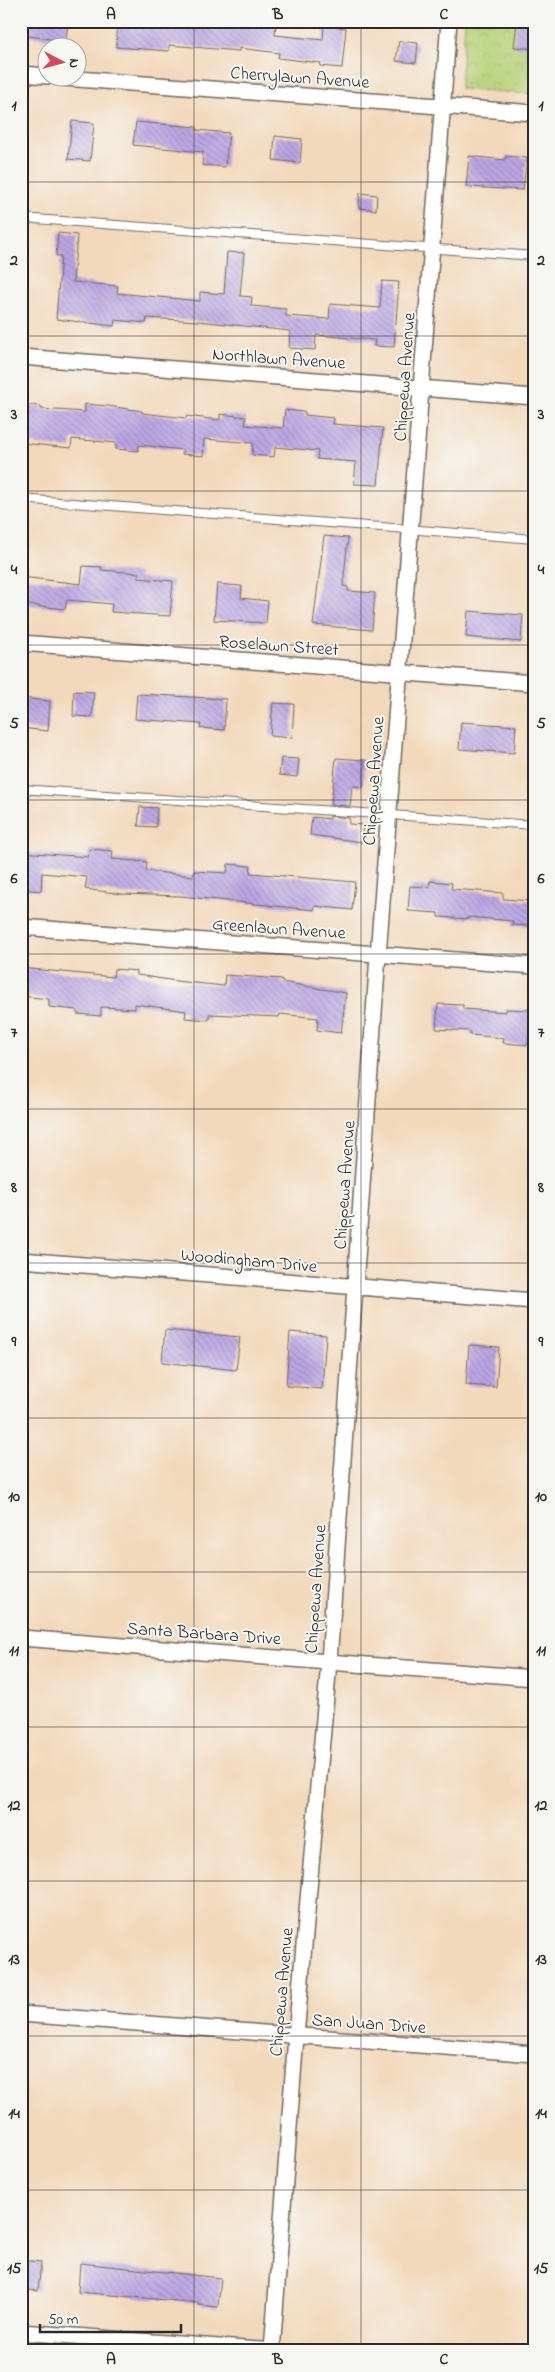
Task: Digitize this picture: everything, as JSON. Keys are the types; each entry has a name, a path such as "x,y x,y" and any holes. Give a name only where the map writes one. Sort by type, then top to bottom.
{"street":[{"name":"Chippewa Avenue","path":"273,2351 296,2036 329,1662 378,954 449,21"},
{"path":"21,74 38,75"},
{"name":"Cherrylawn Avenue","path":"88,80 534,113"},
{"name":"Northlawn Avenue","path":"21,357 534,397"},
{"name":"Roselawn Street","path":"21,643 534,683"},
{"name":"Greenlawn Avenue","path":"21,927 534,966"},
{"name":"Woodingham Drive","path":"21,1260 534,1301"},
{"name":"Santa Barbara Drive","path":"21,1638 534,1678"},
{"name":"San Juan Drive","path":"21,2014 534,2054"},
{"path":"21,2332 273,2351"}],"lane":[{"path":"21,218 534,256"},
{"path":"21,499 534,539"},
{"path":"21,789 534,825"}],"green space":[{"path":"465,21 534,21 534,94 460,89"}],"building":[{"path":"21,21 68,21 66,38 44,38 21,35"},
{"path":"118,21 226,21 252,24 252,21 276,21 275,35 323,40 324,25 346,28 342,68 320,66 321,63 278,58 279,53 239,48 239,51 169,45 169,51 116,47"},
{"path":"517,21 534,21 534,49 514,47"},
{"path":"399,41 418,43 416,63 396,61"},
{"path":"72,121 94,123 90,161 68,159"},
{"path":"136,122 197,127 197,130 229,133 225,167 202,165 203,152 133,145"},
{"path":"275,136 302,139 300,163 273,160"},
{"path":"469,156 505,160 506,156 527,158 523,190 466,187"},
{"path":"360,193 377,195 376,210 359,208"},
{"path":"58,233 77,235 73,282 118,286 117,293 200,301 200,292 224,294 227,252 244,253 240,296 252,297 251,306 286,309 286,316 329,319 330,304 380,308 382,281 399,282 394,347 374,346 375,340 316,335 315,350 289,348 290,331 198,321 147,318 146,323 115,320 114,326 56,319 61,256 56,256"},
{"path":"21,404 41,406 41,409 85,412 85,404 142,411 142,413 220,420 220,414 246,417 245,425 283,428 285,410 305,412 305,415 334,418 333,424 383,428 378,485 354,484 356,462 317,459 318,451 275,447 274,457 252,455 253,443 204,439 203,456 182,454 183,450 139,445 138,451 116,449 116,443 72,439 71,448 21,443"},
{"path":"324,536 348,538 343,586 348,587 348,591 375,593 372,630 313,625"},
{"path":"83,566 102,567 101,570 139,573 138,578 173,581 170,616 111,612 112,604 67,600 65,609 21,604 21,577 81,584"},
{"path":"217,584 242,586 241,598 268,601 266,623 214,620"},
{"path":"468,611 523,615 521,642 466,637"},
{"path":"74,691 94,692 92,717 73,716"},
{"path":"137,694 226,699 224,730 200,728 201,724 135,719"},
{"path":"21,698 50,701 48,731 21,728"},
{"path":"273,703 294,704 292,738 270,736"},
{"path":"461,722 516,726 514,753 459,749"},
{"path":"281,758 299,759 297,777 279,775"},
{"path":"336,758 365,760 363,787 352,786 350,806 331,805"},
{"path":"140,807 157,808 156,827 138,826"},
{"path":"330,816 349,818 349,824 363,825 362,842 310,835 312,817 330,819"},
{"path":"89,849 113,851 112,859 147,862 146,871 193,876 194,871 227,873 228,864 251,866 250,873 355,882 352,910 315,906 314,910 180,896 122,894 85,889 87,877 42,873 41,891 21,889 21,852 88,857"},
{"path":"430,881 452,883 451,889 503,893 503,899 534,901 534,926 512,925 513,921 468,917 468,919 438,917 438,913 408,911 410,886 429,887"},
{"path":"21,968 113,977 114,969 137,971 137,975 224,986 225,975 282,979 282,982 346,993 341,1033 317,1030 318,1018 280,1014 279,1017 209,1014 209,1020 185,1018 186,1011 135,1004 135,1009 101,1007 101,1016 77,1014 77,1010 49,1007 49,999 21,996"},
{"path":"438,1004 463,1005 463,1009 506,1012 506,1009 531,1010 528,1045 503,1043 504,1038 470,1035 470,1031 436,1029"},
{"path":"165,1330 240,1337 236,1370 162,1362"},
{"path":"290,1332 326,1335 322,1389 286,1386"},
{"path":"469,1345 499,1347 496,1387 466,1385"},
{"path":"21,2260 41,2262 38,2291 21,2289"},
{"path":"80,2263 221,2278 218,2307 198,2305 199,2303 78,2292"}]}
